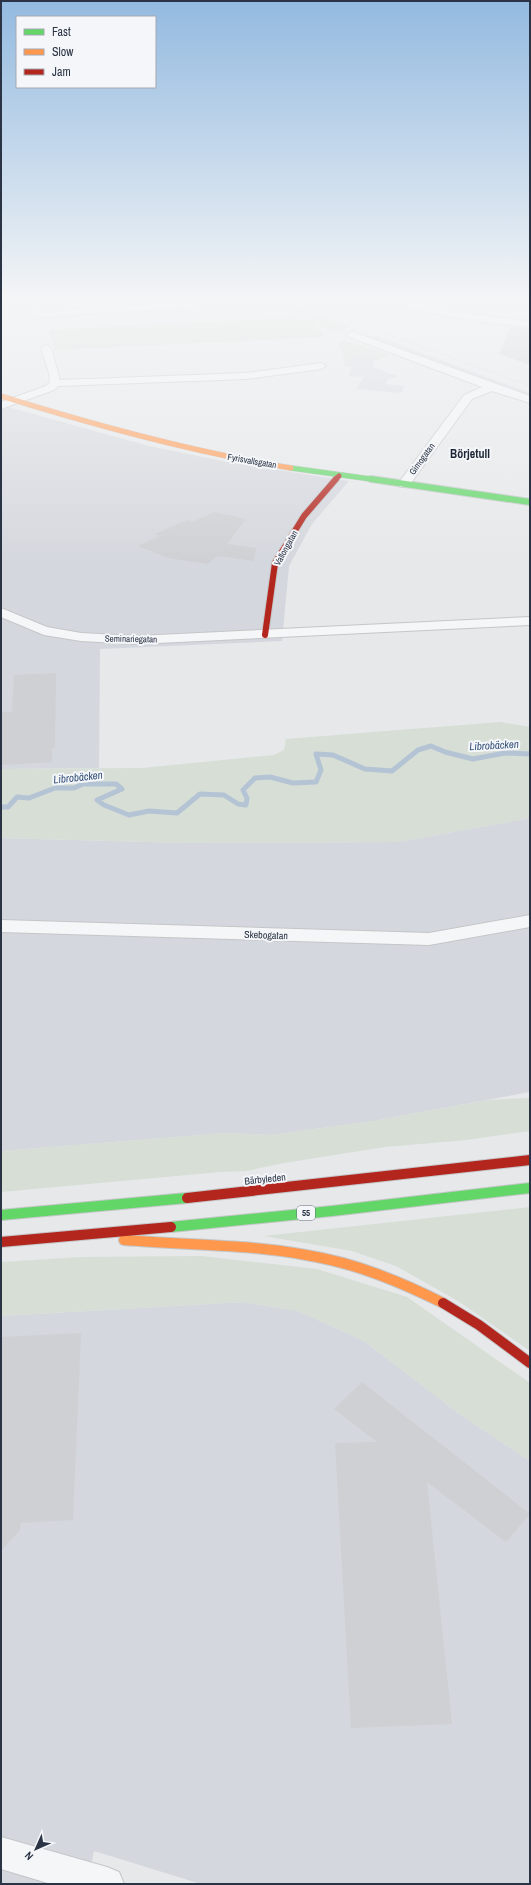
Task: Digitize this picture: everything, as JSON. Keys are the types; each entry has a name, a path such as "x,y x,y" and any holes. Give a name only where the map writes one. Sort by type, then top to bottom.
{"street":[{"path":"1,406 50,388"},
{"name":"Gimogatan","path":"404,484 468,397 490,388"},
{"path":"495,388 530,400"},
{"name":"Fyrisvallsgatan","path":"1,396 131,435 245,460 339,476 530,502"},
{"name":"Vallongatan","path":"265,635 275,563 304,516 339,476"},
{"name":"Fyrisvallsgatan","path":"509,498 530,498"},
{"name":"Seminariegatan","path":"1,612 44,631 106,639 137,640 530,621"},
{"name":"Skebogatan","path":"1,926 429,939 530,921"},
{"name":"Bärbyleden","path":"1,1215 111,1206 530,1160"},
{"name":"55","path":"1,1242 401,1204 530,1188"},
{"path":"83,1235 154,1244 228,1245 288,1251 363,1267 386,1275 439,1300 479,1325 530,1364"},
{"path":"1,1853 107,1884"}],"shaded area":[{"path":"358,388 404,388 401,393"},
{"path":"506,388 516,388 530,393 530,397"},
{"path":"1,405 149,446 227,462 349,481 312,524 289,566 282,641 100,649 99,768 1,769"},
{"path":"500,722 530,727 530,818 398,842 186,843 1,838 1,769 143,768 274,755 284,750 286,739"},
{"path":"530,818 530,1092 373,1121 271,1135 225,1133 1,1151 1,838 186,843 398,842"},
{"path":"530,1098 530,1131 466,1140 385,1147 284,1163 246,1171 220,1172 1,1192 1,1151 225,1133 271,1135 373,1121 488,1100"},
{"path":"530,1207 530,1351 458,1301 396,1266 352,1251 264,1236"},
{"path":"201,1256 317,1269 407,1297 530,1383 530,1461 462,1416 364,1341 298,1311 243,1302 1,1316 1,1262 81,1257"},
{"path":"243,1302 298,1311 364,1341 462,1416 530,1461 530,1884 201,1884 94,1851 87,1884 1,1884 1,1316"}],"building":[{"path":"214,512 246,519 227,544 256,548 254,561 217,556 208,564 168,558 138,546 160,536 155,534 187,520 192,522"},
{"path":"56,673 55,748 52,748 52,762 1,765 1,712 12,712 14,675"},
{"path":"81,1333 73,1520 21,1523 19,1531 1,1551 1,1337"},
{"path":"362,1382 530,1514 506,1542 427,1482 452,1724 351,1728 335,1443 377,1442 334,1409"}],"waterway":[{"name":"Librobäcken","path":"1,807 8,807 17,797 29,798 55,788 74,788 83,784 116,784 122,789 97,800 104,805 129,815 149,811 177,813 200,794 224,795 238,804 246,805 247,798 243,790 255,778 270,777 293,783 316,782 321,770 316,754 333,755 365,769 392,771 418,750 431,746 445,752 473,759 505,753 530,754"}],"traffic: fast":[{"path":"291,468 530,502"},
{"path":"171,1227 332,1211 530,1188"},
{"path":"1,1215 187,1198"}],"traffic: slow":[{"path":"1,396 144,438 217,455 291,468"},
{"path":"124,1240 248,1247 278,1250 334,1260 388,1277 443,1303"}],"traffic: jam":[{"path":"265,635 275,563 304,516 339,476"},
{"path":"187,1198 530,1160"},
{"path":"1,1242 171,1227"},
{"path":"443,1303 479,1325 530,1363"}],"district":[{"name":"Börjetull","path":"470,454"}]}
